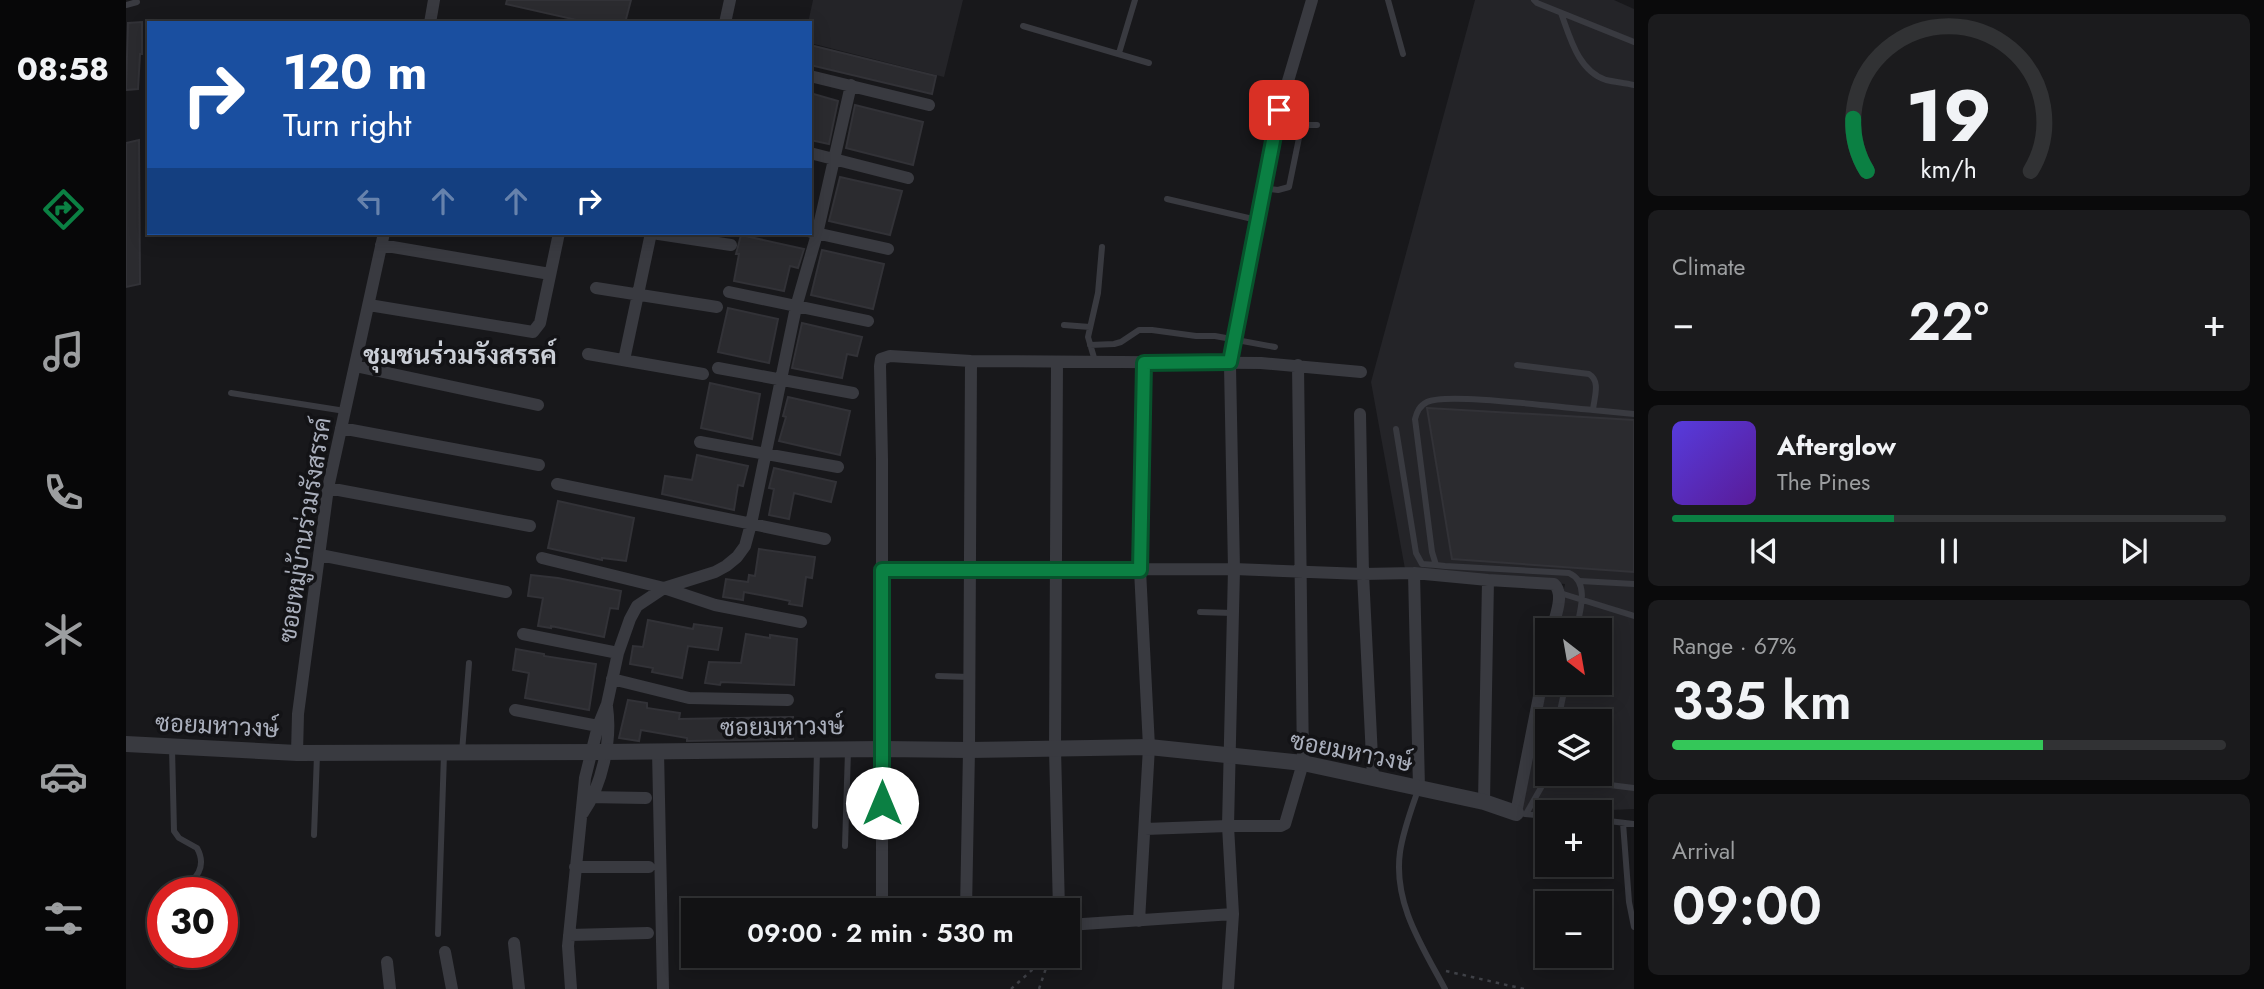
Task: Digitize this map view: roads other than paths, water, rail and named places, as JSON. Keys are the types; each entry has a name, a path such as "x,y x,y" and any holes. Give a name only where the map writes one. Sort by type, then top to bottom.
{"street":[{"path":"430,21 434,0"},
{"path":"725,21 730,0"},
{"path":"1228,989 1233,914 1228,825 1234,569 1230,364 1275,125 1312,0"},
{"path":"812,76 929,105"},
{"path":"571,989 569,935 575,867 583,813 598,752 598,726 607,704 618,653 637,606 664,588 726,566 737,557 745,545 796,307 851,85"},
{"path":"812,153 908,178"},
{"path":"814,233 888,249"},
{"path":"369,304 533,332 540,323 559,235"},
{"path":"624,360 652,235"},
{"path":"665,235 731,245"},
{"path":"382,239 550,274"},
{"name":"ซอยหมู่บ้านร่วมรังสรรค์","path":"297,753 298,713 328,488 382,239"},
{"path":"596,288 717,307"},
{"path":"729,292 869,321"},
{"path":"588,354 703,374"},
{"path":"882,898 881,359 890,356 971,361 1230,364 1361,372"},
{"path":"966,898 970,750 971,361"},
{"path":"1057,363 1055,749 1059,898"},
{"path":"1139,921 1149,747 1140,570 1144,363"},
{"path":"355,366 537,405"},
{"path":"1145,829 1286,824 1303,763 1298,367"},
{"path":"718,368 853,393"},
{"path":"1360,414 1363,574 1373,778"},
{"path":"341,428 539,465"},
{"path":"700,442 838,467"},
{"path":"557,484 825,539"},
{"path":"328,488 530,526"},
{"path":"320,555 506,592"},
{"path":"542,558 664,588 715,605 801,622"},
{"path":"882,570 1234,569 1363,574 1414,573 1554,584 1558,586 1560,593 1555,618"},
{"path":"1414,573 1419,788"},
{"path":"1484,802 1488,580"},
{"path":"523,634 618,653"},
{"path":"612,679 689,698 788,700"},
{"path":"1521,813 1541,695"},
{"path":"598,752 609,733 607,704"},
{"path":"515,710 598,726"},
{"name":"ซอยมหาวงษ์","path":"126,744 297,753 1149,747 1303,763 1484,802 1521,813"},
{"path":"658,751 663,989"},
{"path":"588,797 646,798"},
{"path":"575,867 649,867"},
{"path":"1080,924 1233,914"},
{"path":"569,935 649,933"},
{"path":"513,943 519,989"},
{"path":"445,952 452,989"},
{"path":"387,962 390,989"}],"lane":[{"path":"1119,53 1135,0"},
{"path":"1388,0 1403,54"},
{"path":"1534,0 1634,42"},
{"path":"126,5 136,2"},
{"path":"1562,13 1575,50 1584,64 1597,76 1634,85"},
{"path":"1023,26 1149,63"},
{"path":"1263,188 1278,190 1289,187 1300,133 1303,127 1317,125"},
{"path":"1167,199 1257,220"},
{"path":"1096,363 1090,345 1090,327 1102,247"},
{"path":"1064,326 1090,327"},
{"path":"1090,345 1121,342 1139,330 1152,330 1234,338 1275,347"},
{"path":"1517,365 1589,374 1596,380 1593,407"},
{"path":"231,393 345,411"},
{"path":"1436,565 1432,552 1415,419 1418,409 1427,402 1456,398 1593,407 1634,414"},
{"path":"1396,429 1416,553 1422,564 1569,573 1580,581 1582,599 1578,618"},
{"path":"1580,581 1634,584"},
{"path":"1560,593 1634,615"},
{"path":"1200,612 1233,613"},
{"path":"462,752 469,663"},
{"path":"938,676 970,677"},
{"path":"172,746 174,831 179,838 197,848 202,860 198,877"},
{"path":"815,826 817,749"},
{"path":"845,846 848,749"},
{"path":"438,934 444,752"},
{"path":"314,835 317,753"},
{"path":"1612,785 1634,788"},
{"path":"1535,815 1521,813 1539,786"},
{"path":"1419,788 1404,832 1399,876 1405,909 1445,989"},
{"path":"1612,821 1634,824"},
{"path":"1623,822 1629,902 1634,927"}],"district":[{"name":"ชุมชนร่วมรังสรรค์","path":"460,355"}]}
